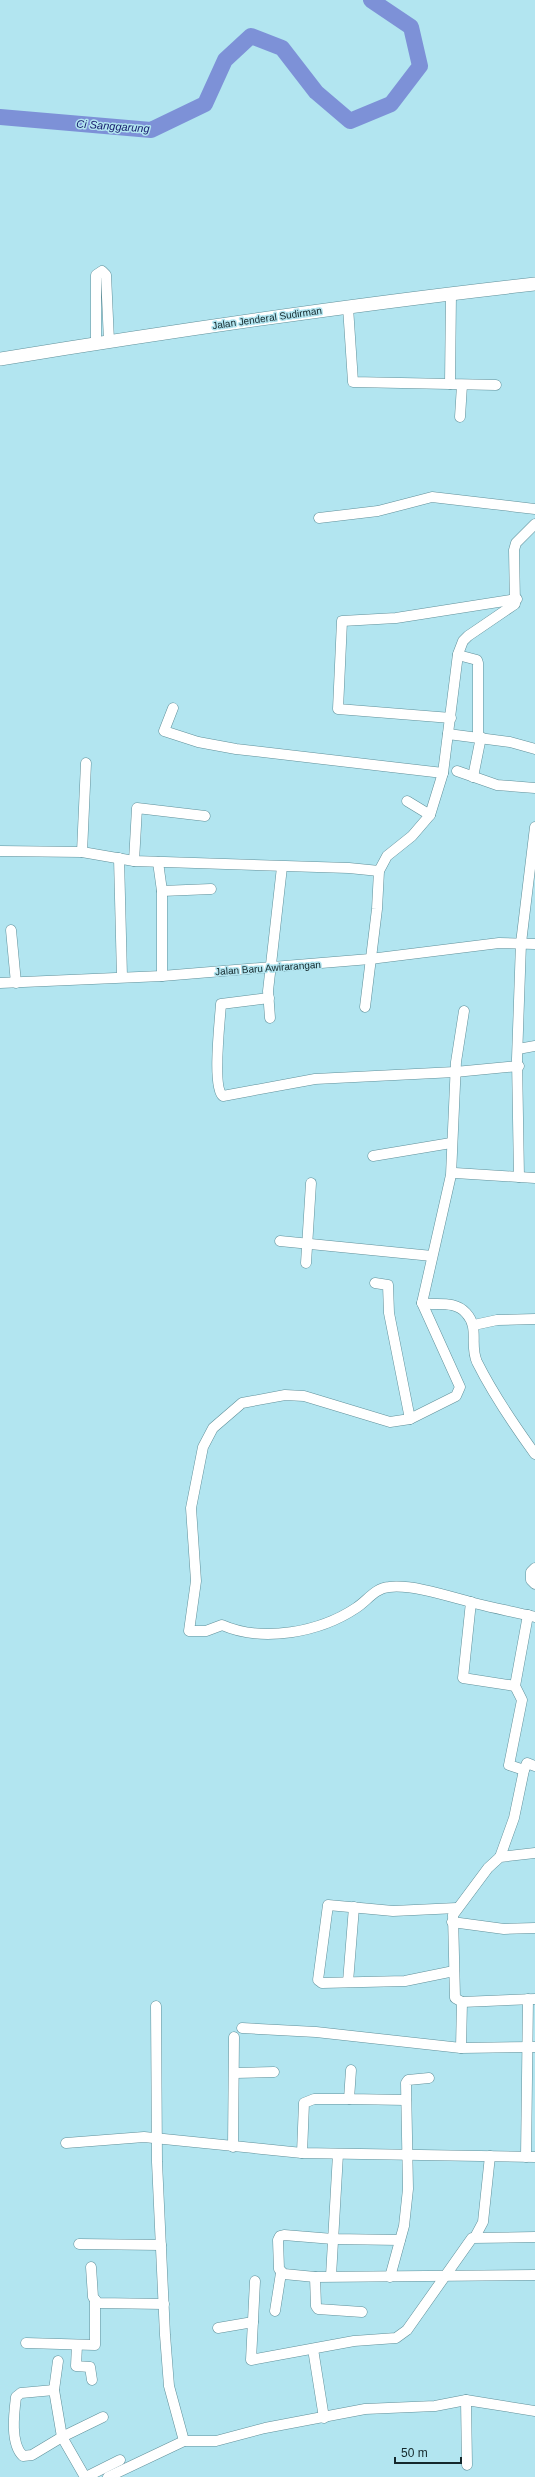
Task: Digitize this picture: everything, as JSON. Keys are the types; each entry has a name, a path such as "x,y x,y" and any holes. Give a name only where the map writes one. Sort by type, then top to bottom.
{"main road":[{"name":"Jalan Jenderal Sudirman","path":"0,359 102,342 348,307 451,293 535,284"}],"street":[{"path":"102,271 106,275 102,342 96,275 102,271"},
{"path":"450,384 451,293"},
{"path":"348,307 353,382 496,385"},
{"path":"460,417 462,385"},
{"path":"319,518 378,511 432,497 535,509"},
{"path":"365,1007 377,909 378,871 387,856 412,836 430,815 443,772 458,655 463,641 515,604 517,599 514,550 516,543 535,524"},
{"path":"451,718 338,709 342,621 396,618 517,599"},
{"path":"458,655 477,660 478,663 479,737 473,777"},
{"path":"172,708 164,731 198,742 236,749 443,772"},
{"path":"448,734 510,742 535,749"},
{"path":"82,852 86,763"},
{"path":"457,771 497,785 534,788"},
{"path":"407,802 430,815"},
{"path":"134,861 137,808 205,816"},
{"path":"519,1177 518,1049 521,943 535,827"},
{"path":"0,851 82,852 134,861 349,868 378,871"},
{"path":"119,858 122,977"},
{"path":"158,862 162,891 162,976"},
{"path":"270,1018 269,998 282,867"},
{"path":"162,891 211,889"},
{"path":"11,930 14,942 16,983"},
{"name":"Jalan Baru Awirarangan","path":"0,983 162,976 370,959 498,943 535,944"},
{"path":"269,998 224,1002 221,1004 218,1042 219,1087 224,1096 315,1079 460,1071 519,1066"},
{"path":"464,1011 460,1071 451,1143 450,1175 442,1219 432,1256 426,1304 460,1387 459,1392 456,1396 410,1419 390,1422 304,1396 286,1395 242,1403 213,1428 203,1447 191,1508 196,1581 189,1630 195,1632 206,1631 222,1625 235,1631 286,1633 309,1629 356,1608 377,1591 391,1586 432,1592 532,1616 515,1686 522,1700 509,1765 524,1770"},
{"path":"518,1049 535,1046"},
{"path":"373,1156 451,1143"},
{"path":"455,1173 535,1178"},
{"path":"306,1262 311,1183"},
{"path":"280,1241 432,1256"},
{"path":"375,1283 386,1284 389,1288 389,1313 410,1419"},
{"path":"426,1304 457,1306 466,1313 474,1325 474,1346 477,1361 510,1418 535,1454"},
{"path":"474,1325 497,1320 535,1319"},
{"path":"535,1568 531,1572 531,1580 535,1584"},
{"path":"471,1602 463,1678 515,1686"},
{"path":"66,2143 156,2138 302,2153 531,2157 531,1999 462,2002 455,1998 452,1922 457,1908 488,1868 500,1857 514,1818 524,1770 527,1763 535,1766"},
{"path":"500,1857 535,1853"},
{"path":"454,1971 405,1981 322,1983 318,1980 327,1906 393,1911 457,1908"},
{"path":"348,1982 354,1907"},
{"path":"452,1922 504,1929 535,1928"},
{"path":"461,2048 462,2002"},
{"path":"156,2006 156,2138 169,2386 184,2441"},
{"path":"242,2028 316,2032 461,2048 532,2047"},
{"path":"233,2147 235,2073 234,2037"},
{"path":"349,2099 351,2070"},
{"path":"235,2073 274,2072"},
{"path":"390,2277 400,2240 408,2189 407,2081 429,2078"},
{"path":"302,2153 304,2103 314,2099 406,2100"},
{"path":"331,2276 338,2154"},
{"path":"475,2237 482,2222 490,2156"},
{"path":"275,2311 281,2273 280,2236 333,2239 400,2240"},
{"path":"255,2282 251,2360 354,2341 389,2340 402,2336 443,2277 456,2264 469,2240 475,2237 535,2237"},
{"path":"79,2244 161,2245"},
{"path":"26,2343 92,2346 96,2342 95,2300 91,2267"},
{"path":"281,2273 315,2277 535,2275"},
{"path":"315,2277 316,2306 318,2309 362,2312"},
{"path":"95,2300 98,2303 164,2304"},
{"path":"218,2328 253,2322"},
{"path":"76,2345 76,2366 90,2367 92,2380"},
{"path":"313,2349 324,2418"},
{"path":"58,2361 54,2390 62,2436 86,2477 120,2460"},
{"path":"54,2390 21,2393 16,2397 16,2442 18,2451 23,2456 32,2455 62,2436 103,2417"},
{"path":"108,2477 184,2441 216,2441 265,2428 365,2409 435,2406 466,2400 535,2411"},
{"path":"466,2400 467,2465"}],"waterway":[{"name":"Ci Sanggarung","path":"0,117 151,130 205,104 225,60 251,36 282,48 316,92 350,121 391,104 420,66 411,27 371,0"}]}
